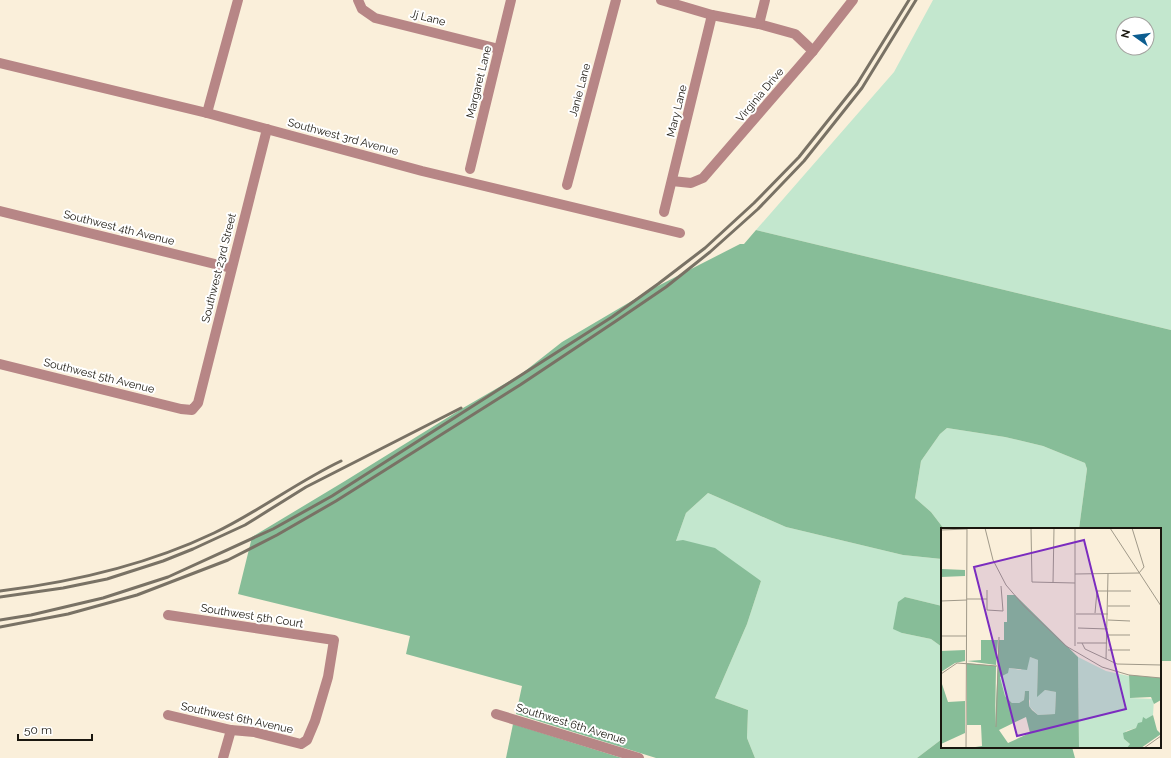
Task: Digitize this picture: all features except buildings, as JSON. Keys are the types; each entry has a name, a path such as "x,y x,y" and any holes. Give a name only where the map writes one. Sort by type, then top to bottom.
{"street":[{"path":"207,113 238,0"},
{"name":"Jj Lane","path":"358,0 362,9 375,18 499,49"},
{"name":"Margaret Lane","path":"470,169 511,0"},
{"name":"Janie Lane","path":"567,185 616,0"},
{"path":"661,0 795,34 813,51"},
{"path":"759,24 765,0"},
{"name":"Virginia Drive","path":"672,182 691,183 703,178 813,51 853,0"},
{"name":"Mary Lane","path":"664,212 712,14"},
{"name":"Southwest 3rd Avenue","path":"0,63 207,113 422,172 680,233"},
{"name":"Southwest 23rd Street","path":"192,410 198,402 267,129"},
{"name":"Southwest 4th Avenue","path":"0,211 231,268"},
{"name":"Southwest 5th Avenue","path":"0,364 181,409 192,410"},
{"name":"Southwest 5th Court","path":"168,615 334,640 328,677 315,721 307,740 300,744"},
{"name":"Southwest 6th Avenue","path":"496,714 639,758"},
{"name":"Southwest 6th Avenue","path":"168,715 232,730 254,732 300,744"},
{"path":"224,758 232,730"}],"green space":[{"path":"933,0 1171,0 1171,330 756,230 894,72"},
{"path":"756,230 1171,330 1171,661 1161,661 1161,528 1079,528 1087,469 1085,463 1043,446 1005,437 947,428 940,434 921,461 915,498 931,512 943,528 941,528 941,559 903,555 786,527 708,493 686,513 676,541 683,540 715,548 761,581 747,624 715,698 748,710 747,738 755,758 656,758 516,714 522,686 406,654 410,636 238,594 252,537 463,408 520,375 562,342 652,289 740,244 744,244"},
{"path":"947,428 1005,437 1043,446 1085,463 1087,469 1079,528 943,528 931,512 915,498 921,461 940,434"},
{"path":"708,493 786,527 903,555 941,559 941,606 905,597 902,633 931,639 941,646 941,740 917,758 755,758 747,738 748,710 715,698 747,624 761,581 676,541 686,513"},
{"path":"905,597 941,606 941,646 931,639 902,633 893,629 898,602"},
{"path":"513,724 622,758 506,758"},
{"path":"941,740 941,748 1072,748 1075,758 917,758"}],"railway":[{"path":"0,620 31,615 103,598 168,577 273,529 332,496 612,317 705,248 754,203 799,157 857,84 909,0"},
{"path":"0,627 68,614 137,595 228,560 277,535 336,501 520,385 666,287 710,252 758,209 804,161 862,88 916,0"},
{"path":"0,597 63,588 107,579 163,561 193,549 245,525 306,487 461,408"},
{"path":"0,591 55,583 109,571 163,554 230,525 309,478 341,461"}]}
